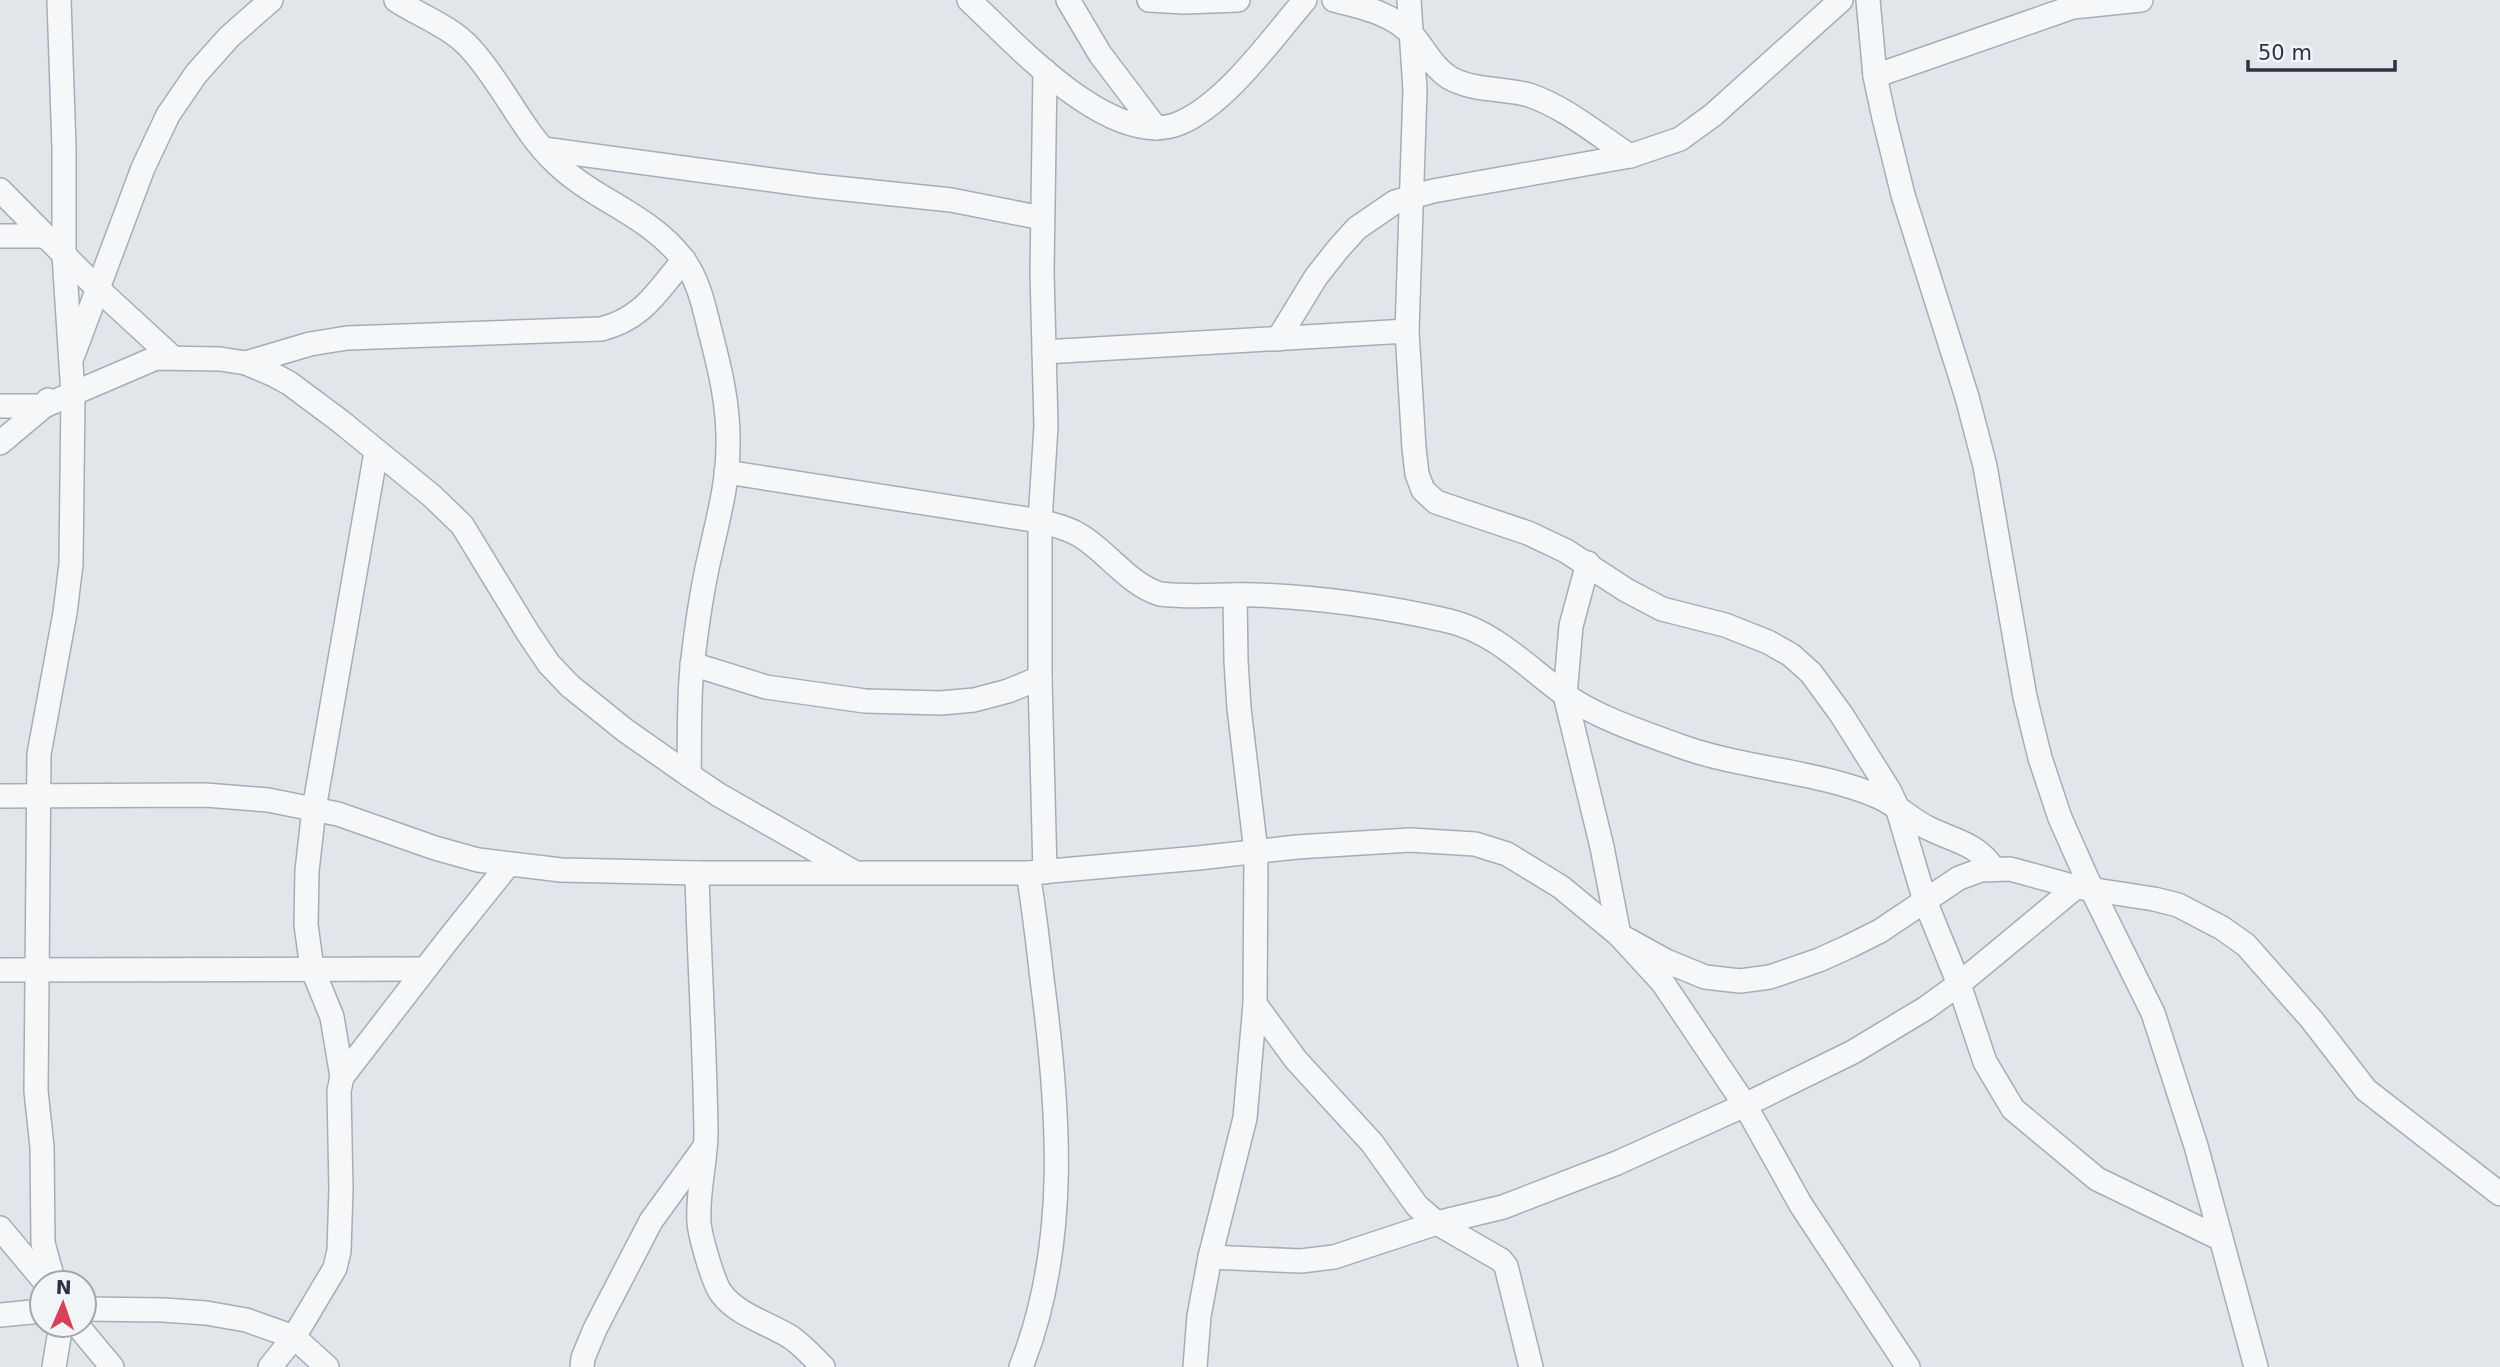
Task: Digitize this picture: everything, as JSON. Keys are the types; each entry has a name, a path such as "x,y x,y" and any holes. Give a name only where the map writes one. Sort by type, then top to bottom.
{"street":[{"path":"50,1269 43,1243 42,1147 36,1091 39,754 70,576 73,395 64,255 59,0"},
{"path":"0,443 44,406 69,364 143,168 168,115 196,74 229,37 271,0"},
{"path":"396,0 451,31 471,49 543,149 576,180 649,226 671,244 692,272 704,303 721,372 727,414 726,472 692,664 689,775"},
{"path":"969,0 1045,71 1099,111 1122,122 1157,128 1180,123 1226,90 1305,0"},
{"path":"1068,0 1100,54 1157,128"},
{"path":"1149,0 1238,0"},
{"path":"1334,0 1389,17 1413,36 1436,67 1454,80 1510,91 1547,103 1630,156"},
{"path":"1409,0 1415,90 1407,331 1417,474 1427,496 1436,502 1528,533 1587,563 1626,590 1662,609 1725,625 1768,642 1791,655 1811,673 1841,714 1882,778 1897,807 1925,901 1959,985 1985,1062 2013,1109 2097,1179 2219,1238"},
{"path":"1278,339 1316,277 1357,228 1395,202 1411,195 1630,156 1681,139 1699,127 1841,0"},
{"path":"1868,0 1875,76 1903,195 1951,344 1985,466 2025,696 2039,758 2084,888 2153,1013 2196,1146 2256,1367"},
{"path":"1875,76 2073,7 2141,0"},
{"path":"1021,1367 1042,1302 1051,1257 1055,1210 1052,1050 1037,873 1040,521 1046,426 1042,218 1045,71"},
{"path":"543,149 817,186 951,200 1042,218"},
{"path":"0,190 43,236 173,357"},
{"path":"0,236 43,236"},
{"path":"246,363 310,344 347,338 601,329 639,312 684,260"},
{"path":"1044,352 1407,331"},
{"path":"0,406 44,406 156,358 220,359 246,363 289,383 432,496 462,525 528,633 563,679 626,731 689,775 855,873"},
{"path":"270,1367 294,1337 325,1287 335,1268 339,1251 339,1091 342,1077 332,1017 312,968 306,925 306,894 314,808 376,452"},
{"path":"726,472 1040,521 1079,534 1153,592 1168,595 1306,599 1410,613 1452,622 1499,643 1566,695 1600,713 1682,747 1742,764 1858,789 1897,807 1925,827 1976,848 1985,855 1994,869"},
{"path":"1587,563 1571,626 1566,695 1602,847 1619,935"},
{"path":"1195,1367 1199,1316 1210,1258 1226,1204 1245,1118 1255,1004 1256,852 1239,708 1236,595"},
{"path":"692,664 766,687 865,701 941,703 974,700 1008,691 1040,678"},
{"path":"0,796 205,795 268,800 338,814 435,848 508,865 561,870 696,873 1037,873 1297,847 1410,840 1475,844 1507,854 1539,871 1561,887 1619,935 1663,983 1745,1105 1801,1205 1908,1367"},
{"path":"342,1077 508,865"},
{"path":"1619,935 1666,961 1705,977 1740,981 1770,976 1819,960 1880,931 1959,878 1994,869 2010,869 2084,888 2178,905 2222,928 2246,945 2312,1020 2366,1090 2500,1194"},
{"path":"696,873 705,1034 706,1145 699,1225 719,1290 728,1301 741,1311 792,1338 823,1367"},
{"path":"1210,1258 1301,1261 1334,1256 1437,1223 1503,1206 1617,1163 1853,1052 1959,985 2084,888"},
{"path":"0,971 425,969"},
{"path":"1255,1004 1296,1060 1372,1143 1417,1206 1437,1223 1501,1260 1506,1266 1531,1367"},
{"path":"582,1367 595,1329 652,1221 706,1145"},
{"path":"0,1228 34,1269"},
{"path":"98,1309 206,1313 246,1320 294,1337 327,1367"},
{"path":"0,1315 28,1312"},
{"path":"54,1367 59,1339"},
{"path":"89,1339 112,1367"}]}
